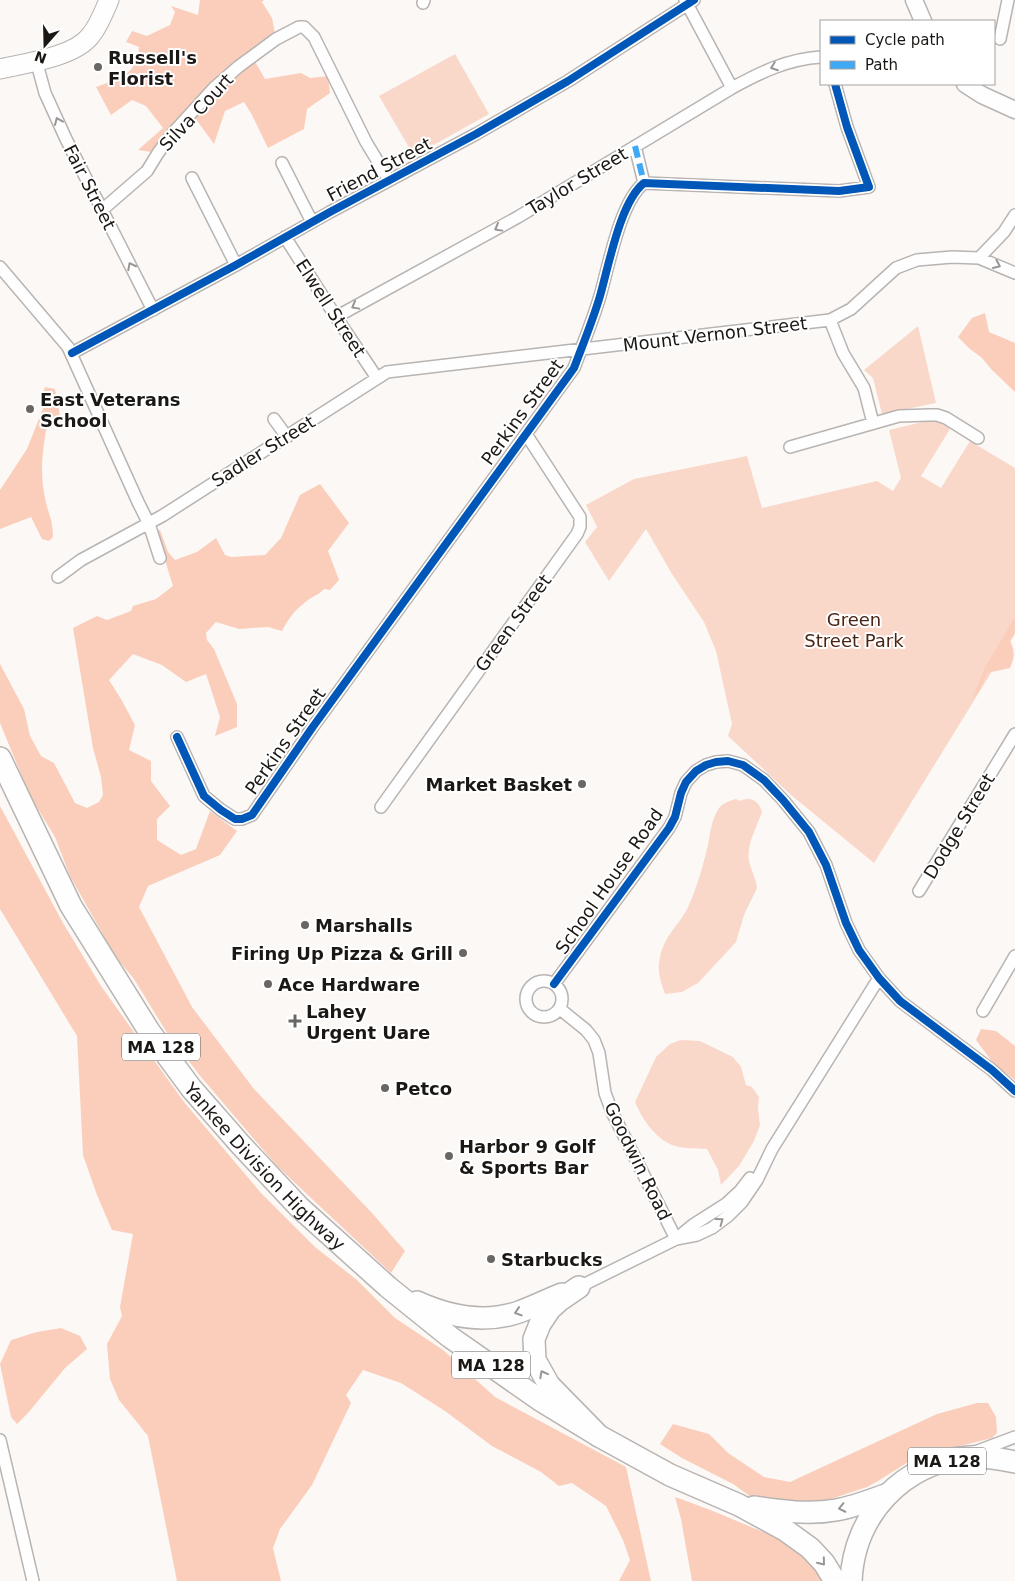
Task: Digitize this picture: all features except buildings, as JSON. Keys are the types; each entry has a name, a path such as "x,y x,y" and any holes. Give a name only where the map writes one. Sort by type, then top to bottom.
{"highway":[{"name":"Yankee Division Highway","path":"0,758 70,906 154,1038 191,1088 240,1144 300,1207 388,1287 450,1337 540,1400 599,1436"},
{"path":"388,1287 419,1303 447,1314 471,1318 489,1318 518,1313 579,1287"},
{"path":"579,1287 550,1309 540,1324 534,1339 535,1360 549,1385 599,1436"},
{"name":"MA 128","path":"599,1436 670,1475 739,1505 785,1530 810,1548 824,1563 835,1581"},
{"name":"MA 128","path":"739,1505 785,1512 835,1510 888,1494 910,1476 933,1465 951,1460 970,1457 993,1458 1015,1462"},
{"path":"851,1581 852,1564 865,1524 888,1494"}],"main road":[{"path":"0,69 63,54 82,45 97,26 109,0"}],"street":[{"path":"914,0 923,20"},
{"path":"1000,39 1008,0"},
{"path":"689,2 732,88"},
{"name":"Friend Street","path":"72,354 568,82 689,2"},
{"name":"Silva Court","path":"102,210 147,171 172,134 214,88 238,67 276,40 299,27 304,27 314,37 366,142 389,180"},
{"name":"Taylor Street","path":"336,318 518,217 762,71 804,58 820,57"},
{"name":"Fair Street","path":"36,60 45,93 66,139 153,310"},
{"path":"635,146 644,182 839,191 869,187 847,127 834,85"},
{"path":"967,85 982,95 1015,110"},
{"path":"282,163 312,222"},
{"path":"192,178 236,265"},
{"name":"Perkins Street","path":"177,738 204,796 236,818 242,820 252,815 312,728 574,368 600,296 625,211 638,188 644,182"},
{"path":"1015,215 1004,232 979,258 1015,273"},
{"name":"Elwell Street","path":"285,237 336,318 377,378"},
{"name":"Mount Vernon Street","path":"377,378 387,372 830,320 850,309 896,268 917,260 952,257 979,258"},
{"path":"0,267 72,354 149,524 160,558"},
{"path":"830,320 843,353 864,388 873,423"},
{"name":"Sadler Street","path":"58,577 81,560 149,524 377,378"},
{"path":"790,447 899,416 937,415 946,418 978,438"},
{"path":"274,419 287,437"},
{"name":"Green Street","path":"381,807 577,534 580,527 580,517 526,434"},
{"name":"Dodge Street","path":"920,891 1014,738"},
{"name":"School House Road","path":"554,984 668,828 675,817 686,782 696,771 706,765 728,761 743,765 764,780 809,832 826,865 846,923 860,950 879,978 900,1001 992,1070 1015,1091"},
{"path":"983,1011 1015,956"},
{"path":"579,1287 676,1239 697,1235 712,1228 742,1202 757,1180 772,1149 879,978"},
{"path":"542,981 554,984 561,992 560,1009 550,1016 533,1014 526,1003 527,991 531,986 542,981"},
{"name":"Goodwin Road","path":"560,1009 586,1030 594,1040 599,1053 605,1093 612,1112 676,1239"},
{"path":"951,1460 1015,1437"},
{"path":"0,1440 33,1581"}],"green space":[{"path":"455,54 489,114 414,156 379,96"},
{"path":"918,326 936,403 882,414 873,378 864,370"},
{"name":"Green Street Park","path":"935,419 950,429 921,476 941,488 970,441 1015,468 1015,634 874,863 791,795 728,736 732,724 716,651 704,622 672,574 646,529 609,581 585,542 597,527 586,505 634,479 747,456 762,508 877,481 893,491 901,478 889,430"},
{"path":"736,799 740,801 754,800 762,812 750,842 748,855 757,888 744,915 736,942 698,983 682,992 665,994 659,972 662,949 691,900 702,868 715,816 722,805"},
{"path":"681,1040 700,1041 733,1057 741,1067 746,1085 752,1087 759,1097 760,1125 754,1141 739,1166 721,1185 718,1170 707,1149 679,1147 668,1143 650,1128 635,1102 656,1057 670,1044"}],"shaded area":[{"path":"200,0 264,0 262,2 272,18 276,39 254,60 265,79 301,73 310,78 328,76 330,93 307,109 304,129 268,148 244,102 225,111 214,144 195,118 158,153 138,150 163,128 146,106 132,100 111,115 96,87 119,78 131,70 135,64 139,47 126,42 132,31 147,36 170,25 175,12 171,6 198,15"},
{"path":"985,313 989,332 1015,343 1015,392 982,358 958,337 972,318"},
{"path":"45,387 55,389 61,421 46,430 43,456 43,489 53,531 53,537 49,541 42,539 31,517 0,529 0,490 27,449 46,401 42,396"},
{"path":"320,484 349,523 328,551 339,580 330,590 324,589 299,607 282,631 268,627 239,629 216,622 206,633 207,640 214,649 237,704 237,727 215,736 220,717 206,674 186,682 162,665 133,654 109,680 135,725 129,750 151,761 151,781 170,806 157,819 157,840 181,855 196,849 210,811 237,831 220,855 148,886 139,907 192,1007 254,1089 372,1213 405,1251 391,1273 277,1166 201,1077 167,1033 134,979 115,956 70,876 55,837 30,796 0,723 0,664 24,709 30,736 41,756 54,763 75,803 87,808 99,802 103,795 101,777 93,748 73,628 97,616 107,620 131,611 133,606 156,599 173,586 156,531 160,530 168,552 175,560 197,552 216,538 225,555 231,557 265,555 281,538 300,495"},
{"path":"1015,617 1015,632 1010,640 1014,654 1010,668 987,673 980,690 971,701 985,667"},
{"path":"0,806 63,923 101,986 184,1102 261,1193 315,1247 357,1280 395,1318 443,1350 495,1397 626,1467 651,1581 619,1581 630,1560 623,1540 606,1506 572,1483 559,1486 541,1472 492,1446 445,1411 401,1383 363,1370 346,1395 351,1403 312,1485 280,1529 273,1548 281,1581 177,1581 148,1436 119,1400 110,1379 107,1344 122,1316 120,1307 133,1234 112,1230 83,1155 77,1036 0,909"},
{"path":"981,1029 996,1031 1015,1046 1015,1080 993,1063 976,1040"},
{"path":"61,1328 80,1336 87,1349 65,1368 17,1424 11,1417 0,1364 11,1340 37,1332"},
{"path":"977,1403 988,1403 996,1417 997,1433 992,1438 916,1457 867,1487 822,1502 788,1503 751,1497 733,1484 682,1458 660,1444 673,1424 709,1434 728,1453 764,1477 790,1482 937,1414"},
{"path":"675,1497 779,1539 808,1560 824,1581 692,1581 681,1519"}],"marked path":[{"path":"635,146 644,183"}],"cycle path":[{"path":"72,353 476,134 568,81 694,0"},
{"path":"177,737 204,796 235,819 242,819 252,815 312,728 574,368 597,305 622,219 628,204 644,183 839,191 869,187 847,127 835,85"},
{"path":"554,984 669,828 675,817 686,782 696,771 706,765 728,761 743,765 764,780 809,832 826,865 846,923 859,950 879,978 900,1001 992,1070 1015,1091"}],"place":[{"name":"Russell's Florist","path":"98,67"},
{"name":"East Veterans School","path":"30,409"},
{"name":"Market Basket","path":"582,784"},
{"name":"Marshalls","path":"305,925"},
{"name":"Firing Up Pizza & Grill","path":"463,953"},
{"name":"Ace Hardware","path":"268,984"},
{"name":"Lahey Urgent Uare","path":"295,1021"},
{"name":"Petco","path":"385,1088"},
{"name":"Harbor 9 Golf & Sports Bar","path":"449,1156"},
{"name":"Starbucks","path":"491,1259"}]}
